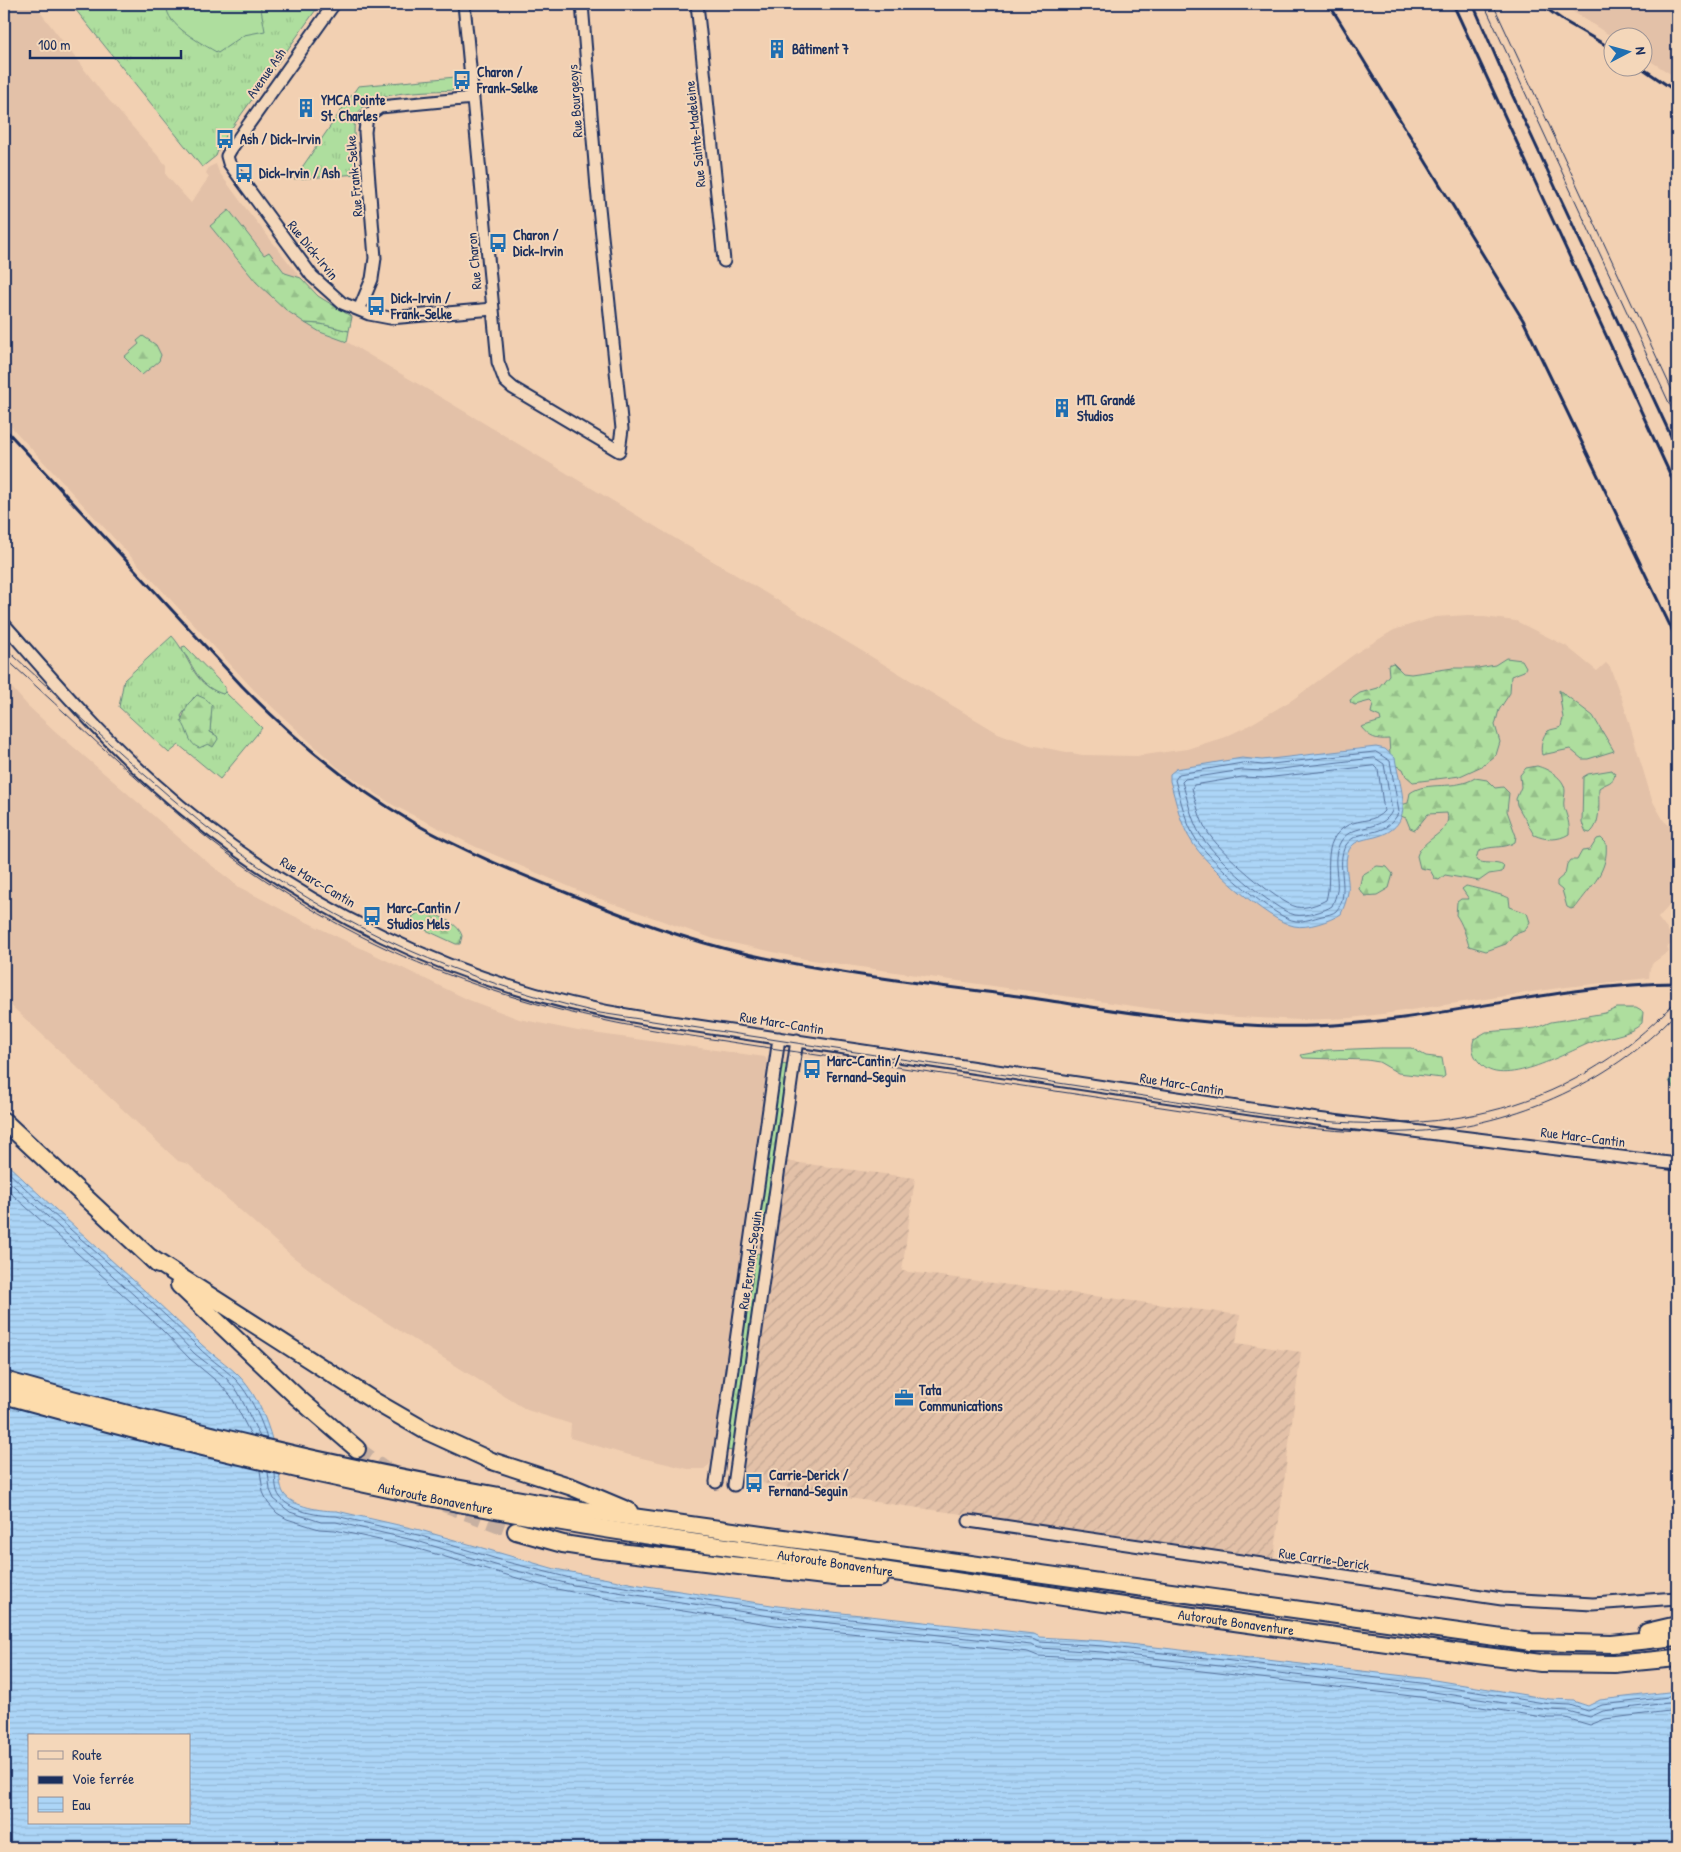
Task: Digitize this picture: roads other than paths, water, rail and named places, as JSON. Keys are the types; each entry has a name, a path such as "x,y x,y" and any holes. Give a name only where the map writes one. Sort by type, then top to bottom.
{"highway":[{"path":"4,1121 297,1398 358,1449"},
{"path":"150,1258 374,1401 426,1432 492,1461 572,1488 652,1520"},
{"name":"Autoroute Bonaventure","path":"4,1380 172,1425 306,1464 652,1520 1531,1642 1612,1644 1677,1637"},
{"name":"Autoroute Bonaventure","path":"4,1395 110,1424 306,1464 544,1519 941,1580 1541,1663 1586,1665 1677,1658"},
{"path":"516,1531 563,1544 615,1552 842,1578 941,1580"},
{"path":"1531,1642 1608,1638 1677,1625"}],"street":[{"name":"Avenue Ash","path":"227,161 231,149 334,4"},
{"name":"Rue Charon","path":"464,4 498,362 505,381 525,397 620,452"},
{"name":"Rue Bourgeoys","path":"582,4 598,197 622,429 620,452"},
{"name":"Rue Sainte-Madeleine","path":"697,4 724,261"},
{"name":"Rue Frank-Selke","path":"359,310 370,283 375,258 365,132 367,116 380,107 473,98"},
{"name":"Rue Dick-Irvin","path":"227,161 312,276 335,298 359,310 377,316 399,318 493,309"},
{"name":"Rue Marc-Cantin","path":"4,624 106,736 172,799 258,864 354,921 461,970 548,997 629,1016 1317,1119 1677,1164"},
{"name":"Rue Fernand-Seguin","path":"716,1482 779,1038"},
{"name":"Rue Fernand-Seguin","path":"734,1485 797,1040"},
{"name":"Rue Carrie-Derick","path":"969,1521 1510,1600 1593,1604 1677,1598"}],"water":[{"path":"1376,747 1385,749 1395,758 1402,794 1402,816 1397,825 1388,832 1359,841 1351,847 1346,863 1348,892 1341,914 1325,922 1312,925 1294,926 1269,914 1238,890 1210,864 1199,852 1184,828 1170,781 1170,774 1176,769 1242,758 1262,760"},
{"path":"4,1161 201,1344 241,1378 258,1402 270,1432 276,1453 282,1491 288,1498 301,1505 337,1511 420,1530 555,1569 640,1585 778,1606 1034,1634 1040,1637 1103,1641 1422,1678 1550,1699 1574,1700 1588,1706 1600,1700 1677,1691 1677,1848 4,1848"}],"tunnel":[{"path":"357,1449 396,1477"},
{"path":"444,1504 516,1531"}],"tram line":[{"path":"1484,4 1677,420"},
{"path":"1493,4 1677,401"},
{"path":"4,647 170,797 228,844 270,874 359,926 452,968 550,1000 600,1013 1268,1115 1326,1121 1382,1123 1437,1120 1489,1112 1539,1096 1587,1073 1633,1041 1677,1000"},
{"path":"4,657 131,774 184,819 265,880 319,914 375,943 432,968 490,990 550,1008 613,1022 678,1034 1267,1123 1337,1130 1407,1132 1444,1129 1482,1122 1518,1112 1554,1098 1588,1081 1620,1061 1650,1038 1677,1012"}],"railway":[{"path":"1329,4 1523,320 1677,640"},
{"path":"1453,4 1677,489"},
{"path":"1473,4 1511,92 1677,449"},
{"path":"1540,4 1564,21 1604,44"},
{"path":"1654,76 1677,92"},
{"path":"4,428 242,686 302,743 345,777 390,809 470,852 589,902 678,935 747,954 848,973 1203,1022 1240,1025 1314,1026 1360,1023 1405,1018 1586,990 1631,985 1677,983"}],"place":[{"name":"Bâtiment 7","path":"777,49"},
{"name":"Charon / Frank-Selke","path":"462,80"},
{"name":"YMCA Pointe St. Charles","path":"306,108"},
{"name":"Ash / Dick-Irvin","path":"225,139"},
{"name":"Dick-Irvin / Ash","path":"244,173"},
{"name":"Charon / Dick-Irvin","path":"498,243"},
{"name":"Dick-Irvin / Frank-Selke","path":"376,306"},
{"name":"MTL Grandé Studios","path":"1062,408"},
{"name":"Marc-Cantin / Studios Mels","path":"372,916"},
{"name":"Marc-Cantin / Fernand-Seguin","path":"812,1069"},
{"name":"Tata Communications","path":"904,1398"},
{"name":"Carrie-Derick / Fernand-Seguin","path":"754,1483"}]}
